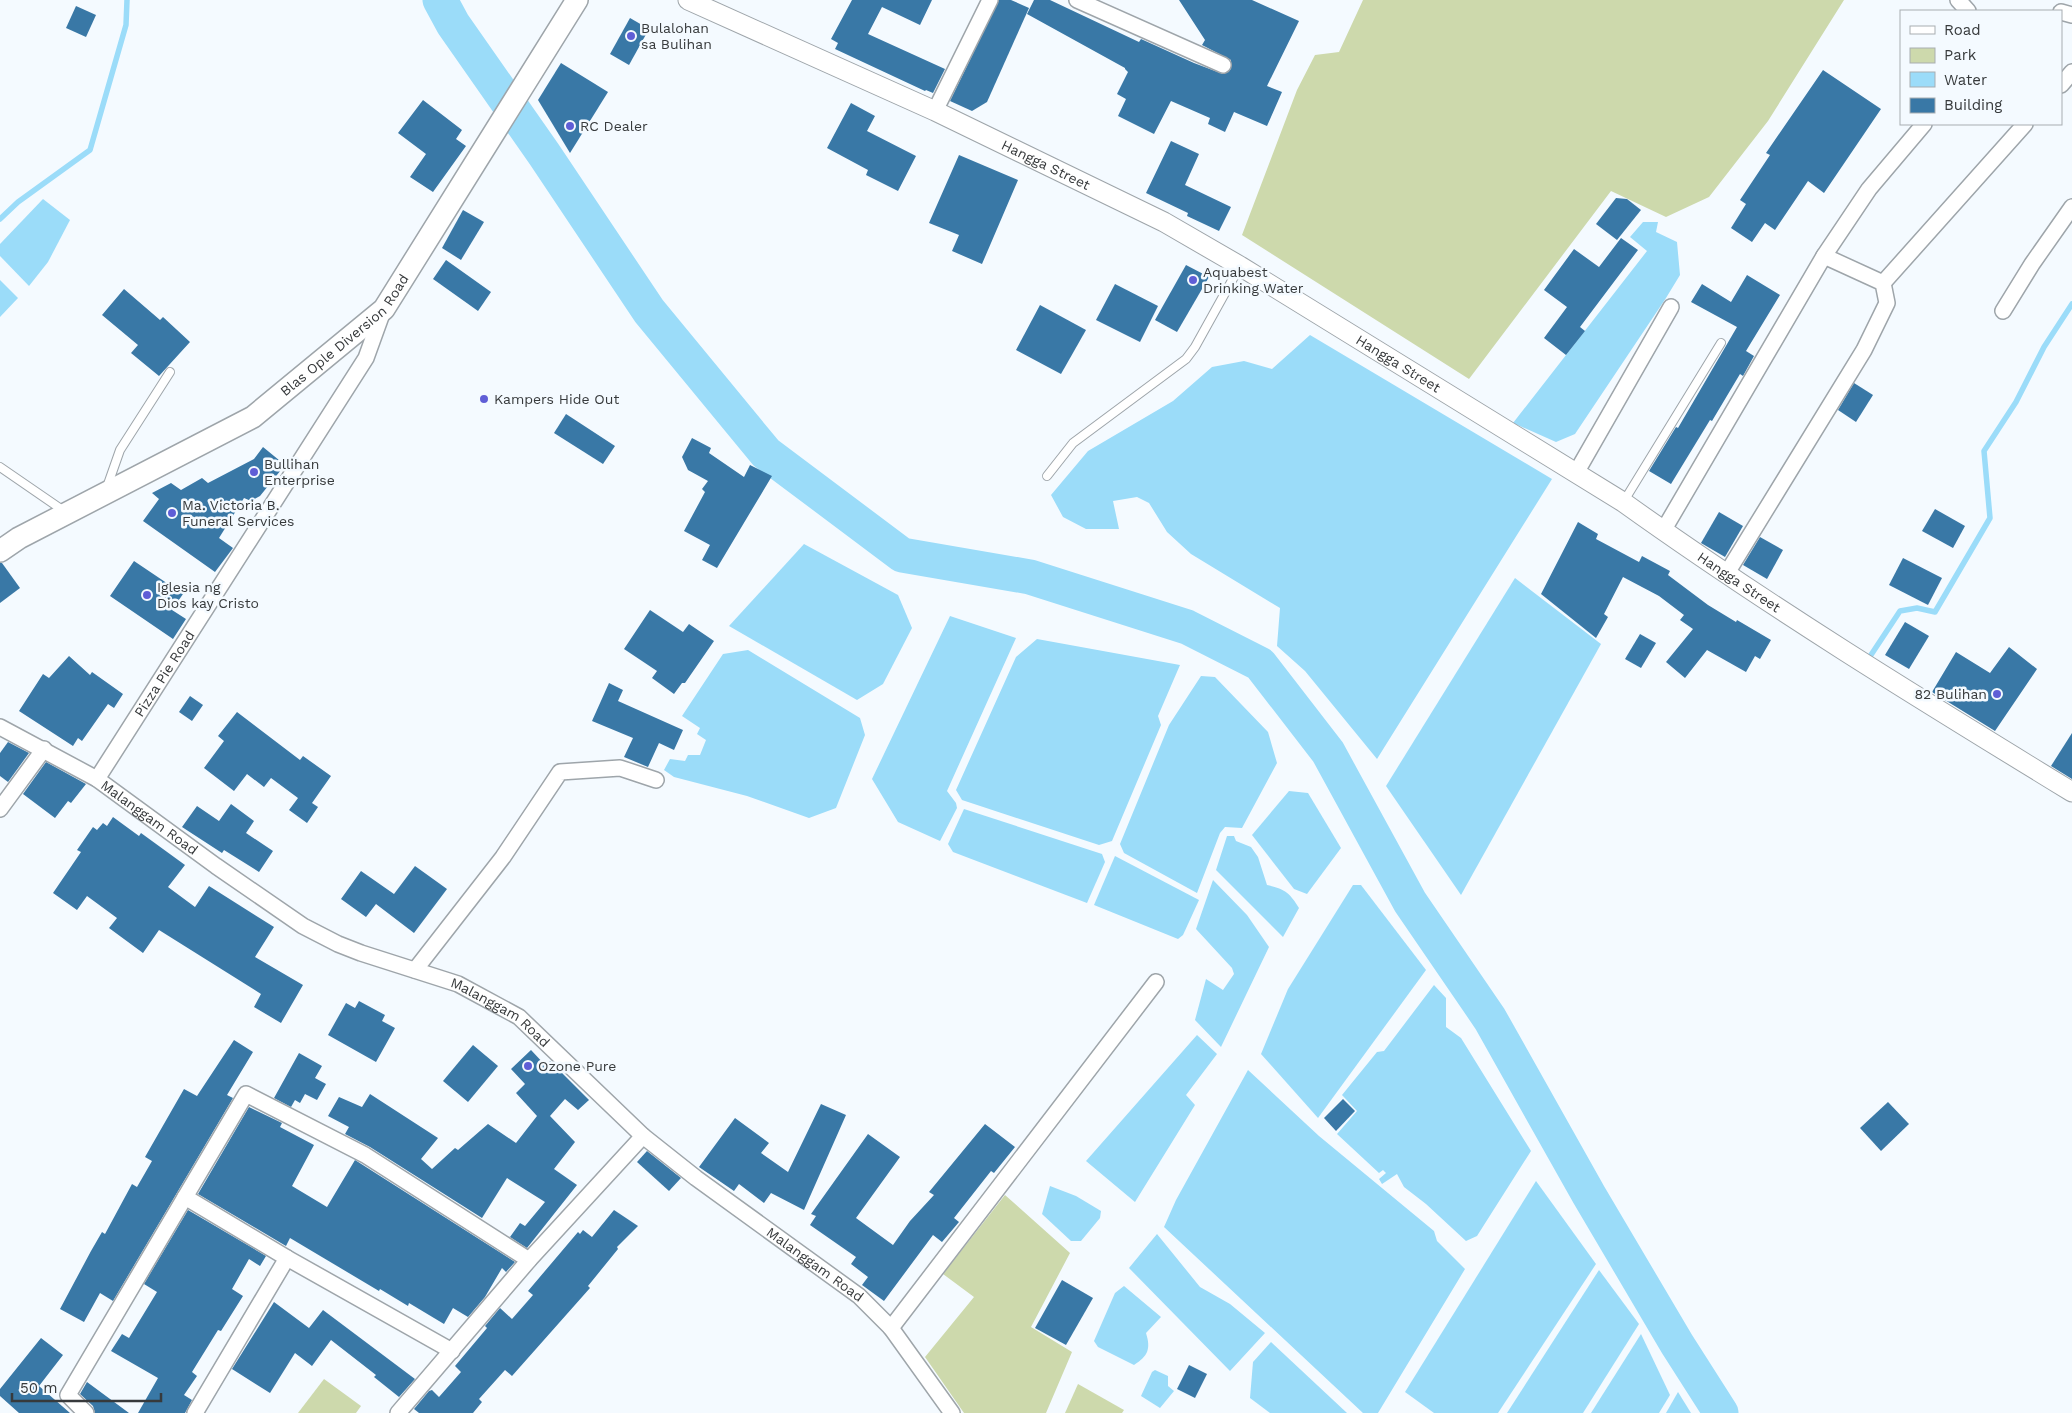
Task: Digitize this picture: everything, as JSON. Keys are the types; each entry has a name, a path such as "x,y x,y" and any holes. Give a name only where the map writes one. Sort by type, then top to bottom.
{"main road":[{"name":"Blas Ople Diversion Road","path":"0,551 19,538 253,417 384,310 577,0"}],"street":[{"name":"Hangga Street","path":"688,0 935,111 1164,222 1240,266 1623,502 1663,531 1867,667 2072,792"},
{"path":"935,111 990,0"},
{"path":"1076,0 1223,65"},
{"path":"1958,0 1967,10"},
{"path":"2062,83 2072,72"},
{"path":"1663,531 1824,256 1869,189 1923,125"},
{"path":"1883,284 2024,125"},
{"path":"2003,311 2072,207"},
{"path":"1824,256 1883,284"},
{"path":"1726,573 1864,350 1887,304 1883,284"},
{"path":"1576,473 1671,307"},
{"name":"Pizza Pie Road","path":"97,779 366,358 384,310"},
{"name":"Malanggam Road","path":"0,727 97,779 216,866 303,926 361,953 458,984 519,1018 643,1136 696,1178 859,1296 891,1328 952,1413"},
{"path":"0,809 44,749"},
{"path":"415,970 503,857 560,772 620,768 656,780"},
{"path":"891,1328 1156,982"},
{"path":"86,1413 68,1395 246,1094 366,1155 529,1260"},
{"path":"398,1413 529,1260 643,1136"},
{"path":"185,1197 287,1258 452,1351"},
{"path":"195,1413 287,1258"}],"lane":[{"path":"1047,476 1073,443 1186,359 1195,347 1240,266"},
{"path":"1623,502 1721,343"},
{"path":"105,493 120,450 170,372"},
{"path":"0,467 68,513"}],"green space":[{"path":"1363,0 1844,0 1768,121 1709,197 1666,217 1611,191 1469,379 1242,235 1297,90 1315,55 1339,52"},
{"path":"1005,1195 1070,1253 1031,1327 1072,1352 1046,1413 964,1413 925,1357 974,1297 943,1274"},
{"path":"324,1379 361,1406 356,1413 298,1413"},
{"path":"1078,1384 1124,1410 1122,1413 1065,1413"}],"water":[{"path":"43,199 70,220 48,262 29,286 0,256 0,244"},
{"path":"1643,222 1658,222 1656,232 1677,242 1680,275 1666,298 1575,434 1556,442 1513,423 1647,251 1630,237"},
{"path":"0,280 18,298 0,317"},
{"path":"1310,335 1552,479 1377,759 1305,671 1277,646 1280,608 1191,554 1167,532 1149,503 1137,497 1113,501 1119,529 1086,529 1063,517 1051,495 1088,451 1173,401 1212,367 1244,361 1272,369"},
{"path":"804,544 898,595 912,628 883,684 857,700 729,626"},
{"path":"1515,578 1601,644 1461,895 1386,786"},
{"path":"950,616 1016,638 947,791 956,803 957,808 940,841 898,822 872,779"},
{"path":"1037,639 1180,665 1158,716 1161,725 1112,841 1099,845 962,800 956,790 1016,657"},
{"path":"748,650 860,718 865,735 836,808 809,818 747,796 674,777 664,770 670,759 685,761 688,755 700,755 706,740 697,734 700,728 682,716 723,654"},
{"path":"1201,676 1215,677 1268,732 1277,763 1242,828 1225,827 1220,833 1197,893 1124,853 1120,844 1169,725"},
{"path":"1289,791 1308,793 1341,848 1307,894 1294,889 1252,835"},
{"path":"964,809 1102,854 1105,862 1087,903 953,852 948,844"},
{"path":"1227,836 1234,836 1236,841 1251,847 1258,857 1267,885 1286,892 1299,908 1283,937 1216,870"},
{"path":"1115,856 1199,900 1183,935 1178,939 1094,905"},
{"path":"1213,880 1247,915 1269,947 1221,1047 1195,1020 1206,979 1223,990 1234,974 1232,968 1196,929"},
{"path":"1353,885 1361,885 1426,970 1318,1118 1261,1054 1288,989"},
{"path":"1434,985 1446,998 1446,1027 1461,1038 1531,1151 1477,1236 1466,1241 1426,1204 1404,1187 1397,1174 1382,1184 1379,1179 1386,1173 1383,1170 1379,1173 1337,1134 1357,1111 1342,1095 1377,1052 1384,1051"},
{"path":"1197,1035 1217,1054 1186,1095 1195,1105 1135,1202 1086,1161"},
{"path":"1248,1070 1319,1136 1434,1231 1437,1241 1465,1269 1378,1413 1363,1413 1164,1227 1176,1200"},
{"path":"1536,1181 1596,1264 1498,1413 1434,1413 1405,1392"},
{"path":"1050,1186 1076,1196 1101,1211 1100,1218 1081,1241 1071,1241 1042,1214"},
{"path":"1157,1234 1200,1287 1230,1304 1265,1333 1230,1371 1129,1268"},
{"path":"1599,1270 1639,1324 1583,1413 1507,1413"},
{"path":"1124,1286 1161,1317 1146,1333 1147,1352 1134,1365 1098,1347 1094,1341 1115,1293"},
{"path":"1641,1334 1670,1395 1659,1413 1591,1413"},
{"path":"1271,1342 1347,1413 1270,1413 1250,1398 1253,1362"},
{"path":"1155,1370 1168,1376 1168,1386 1174,1391 1160,1408 1141,1396 1152,1372"},
{"path":"1678,1392 1691,1413 1666,1413"}],"building":[{"path":"852,0 932,0 920,25 882,7 868,34 945,69 933,93 835,49 838,43 831,39"},
{"path":"999,0 1011,0 1029,8 987,102 972,111 950,101"},
{"path":"1034,0 1050,0 1139,42 1141,39 1223,74 1231,69 1231,60 1202,45 1205,40 1179,0 1252,0 1299,21 1267,86 1282,92 1267,126 1234,112 1225,132 1208,124 1210,118 1171,101 1154,134 1118,116 1126,99 1117,94 1128,72 1125,68 1027,14"},
{"path":"76,6 96,15 86,37 66,28"},
{"path":"630,18 649,29 629,65 610,54"},
{"name":"RC Dealer","path":"561,63 608,92 570,153 538,100"},
{"path":"1823,70 1881,109 1824,193 1808,181 1775,230 1765,223 1752,242 1731,228 1746,204 1740,200 1770,155 1766,153"},
{"path":"423,100 462,130 456,139 466,146 433,192 410,177 426,154 398,133"},
{"path":"851,103 875,116 867,131 916,156 898,191 866,175 868,170 827,148"},
{"path":"1171,141 1199,154 1185,185 1231,207 1219,231 1187,216 1188,213 1146,193"},
{"path":"959,155 1018,180 982,264 952,251 959,235 929,223"},
{"path":"1616,198 1627,199 1641,210 1617,240 1596,224"},
{"path":"463,210 484,222 461,260 442,248"},
{"path":"1621,238 1638,250 1580,327 1585,331 1566,355 1544,338 1567,307 1544,290 1574,249 1599,267"},
{"path":"446,260 491,292 478,311 433,279"},
{"path":"1186,265 1209,277 1177,332 1155,320"},
{"path":"1747,275 1780,295 1746,351 1754,356 1743,376 1740,374 1671,484 1649,471 1676,427 1678,428 1737,327 1691,302 1702,284 1731,302"},
{"path":"1115,284 1158,306 1140,342 1096,320"},
{"path":"124,289 160,320 163,317 190,342 159,376 131,353 138,345 102,315"},
{"path":"1040,305 1086,330 1061,374 1016,350"},
{"path":"1854,383 1873,395 1856,422 1838,410"},
{"path":"566,414 615,446 603,464 554,433"},
{"path":"692,438 711,448 709,453 744,477 750,465 772,476 717,568 702,560 710,545 684,531 705,492 702,489 708,481 688,470 682,457"},
{"path":"263,447 285,465 260,496 251,501 244,498 219,538 233,548 215,572 143,521 159,499 152,493 171,483 181,490 202,478 208,483 254,459"},
{"path":"1935,509 1965,526 1953,548 1922,531"},
{"path":"1719,512 1743,526 1725,557 1701,543"},
{"path":"1578,522 1598,534 1596,539 1639,562 1642,556 1670,571 1668,575 1708,605 1771,640 1760,659 1755,656 1746,672 1707,650 1685,678 1666,662 1693,629 1680,620 1684,615 1659,596 1623,577 1604,614 1608,617 1596,638 1541,594"},
{"path":"1760,537 1783,550 1767,579 1743,565"},
{"path":"1903,558 1942,578 1928,605 1889,585"},
{"name":"Iglesia ng Dios kay Cristo","path":"134,561 183,594 172,610 186,619 173,639 110,596"},
{"path":"0,563 2,563 20,588 0,603"},
{"path":"650,610 683,632 689,624 714,641 685,683 682,683 674,694 652,678 657,671 624,649"},
{"path":"1905,622 1929,636 1909,669 1885,655"},
{"path":"1640,634 1656,643 1641,668 1625,659"},
{"name":"82 Bulihan","path":"2009,647 2037,669 1995,731 1932,692 1956,652 1990,673"},
{"path":"69,656 90,675 92,672 123,694 114,708 108,704 82,741 78,738 73,746 19,711 43,674 49,678"},
{"path":"609,683 623,690 618,701 683,730 674,750 659,743 648,767 624,757 633,738 592,721"},
{"path":"190,696 203,705 192,721 179,712"},
{"path":"237,712 300,760 303,756 331,776 312,803 318,807 307,823 289,810 298,798 271,778 264,787 247,774 234,791 204,768 224,741 218,736"},
{"path":"2072,733 2072,779 2051,766"},
{"path":"8,742 29,753 8,782 0,776 0,753"},
{"path":"46,762 86,784 71,803 68,801 55,818 23,794"},
{"path":"231,804 254,821 246,833 273,851 259,872 224,850 222,853 182,827 197,806 219,821"},
{"path":"113,817 139,836 141,833 185,865 168,887 195,907 209,886 274,927 255,957 303,985 281,1023 254,1007 261,994 159,930 143,953 109,928 117,918 87,896 77,910 53,893 81,852 77,850 93,827 97,830 103,823 107,826"},
{"path":"415,866 447,889 414,933 376,904 366,917 341,899 361,871 394,894"},
{"path":"359,1001 385,1015 382,1021 395,1028 376,1062 328,1035 346,1003 355,1008"},
{"path":"234,1040 253,1052 227,1095 233,1098 113,1301 100,1293 84,1322 60,1309 102,1232 105,1234 132,1184 137,1187 152,1161 145,1157 184,1089 197,1096"},
{"path":"473,1045 498,1066 468,1102 443,1081"},
{"path":"531,1050 546,1066 550,1061 589,1100 578,1110 565,1099 550,1116 575,1142 554,1169 577,1185 527,1248 510,1237 520,1223 525,1226 545,1202 507,1178 482,1218 370,1147 345,1134 349,1127 328,1116 339,1097 362,1107 370,1094 438,1138 421,1159 432,1169 455,1148 458,1150 488,1124 516,1143 537,1116 516,1093 525,1084 511,1069"},
{"path":"299,1053 322,1066 315,1078 326,1084 317,1100 305,1094 300,1103 295,1100 291,1107 274,1098"},
{"path":"1343,1099 1355,1111 1336,1131 1324,1118"},
{"path":"1888,1102 1909,1124 1881,1151 1860,1128"},
{"path":"821,1104 846,1115 804,1210 771,1193 764,1203 739,1184 734,1191 699,1167 735,1118 769,1143 761,1153 788,1172"},
{"path":"249,1107 282,1123 280,1127 314,1145 292,1186 327,1207 355,1160 515,1262 506,1272 502,1268 485,1297 468,1317 453,1308 444,1324 409,1303 408,1306 380,1289 379,1291 290,1238 286,1246 198,1194"},
{"path":"985,1124 1015,1147 994,1173 991,1171 954,1218 959,1222 942,1242 933,1235 884,1301 862,1285 868,1277 851,1264 856,1257 810,1225 816,1216 811,1214 868,1134 900,1157 856,1218 893,1245 910,1221 934,1195 929,1192"},
{"path":"647,1151 681,1178 669,1191 637,1162"},
{"path":"188,1210 266,1256 260,1266 249,1259 232,1289 243,1296 221,1331 218,1330 192,1372 197,1376 184,1395 192,1400 185,1413 138,1413 158,1378 111,1351 122,1334 129,1338 157,1292 144,1284"},
{"path":"614,1210 638,1226 617,1247 618,1249 588,1286 590,1288 512,1376 505,1370 479,1399 482,1402 473,1413 419,1413 414,1409 429,1391 432,1390 439,1397 461,1372 455,1366 487,1328 485,1326 500,1308 512,1319 533,1295 528,1291 578,1232 580,1234 583,1230 592,1237"},
{"path":"1062,1280 1093,1298 1066,1345 1035,1328"},
{"path":"274,1302 309,1328 323,1310 415,1379 399,1397 374,1377 376,1375 331,1340 312,1366 295,1353 270,1393 232,1369"},
{"path":"41,1338 63,1355 39,1386 70,1413 19,1413 0,1396 0,1389"},
{"path":"1189,1365 1207,1374 1195,1398 1177,1389"},
{"path":"87,1382 129,1413 95,1413 93,1406 80,1394"}],"waterway":[{"path":"0,219 18,202 90,150 126,25 127,0"},
{"path":"440,0 453,24 544,154 649,311 766,453 902,555 1030,577 1187,627 1260,664 1328,752 1410,902 1490,1019 1589,1195 1677,1344 1721,1413"},
{"path":"1867,661 1900,611 1917,608 1935,612 1990,518 1984,451 2016,402 2044,347 2072,304"}],"place":[{"name":"Bulalohan sa Bulihan","path":"631,36"},
{"name":"RC Dealer","path":"570,126"},
{"name":"Aquabest Drinking Water","path":"1193,280"},
{"name":"Kampers Hide Out","path":"484,399"},
{"name":"Bullihan Enterprise","path":"254,472"},
{"name":"Ma. Victoria B. Funeral Services","path":"172,513"},
{"name":"Iglesia ng Dios kay Cristo","path":"147,595"},
{"name":"82 Bulihan","path":"1997,694"},
{"name":"Ozone Pure","path":"528,1066"}]}
